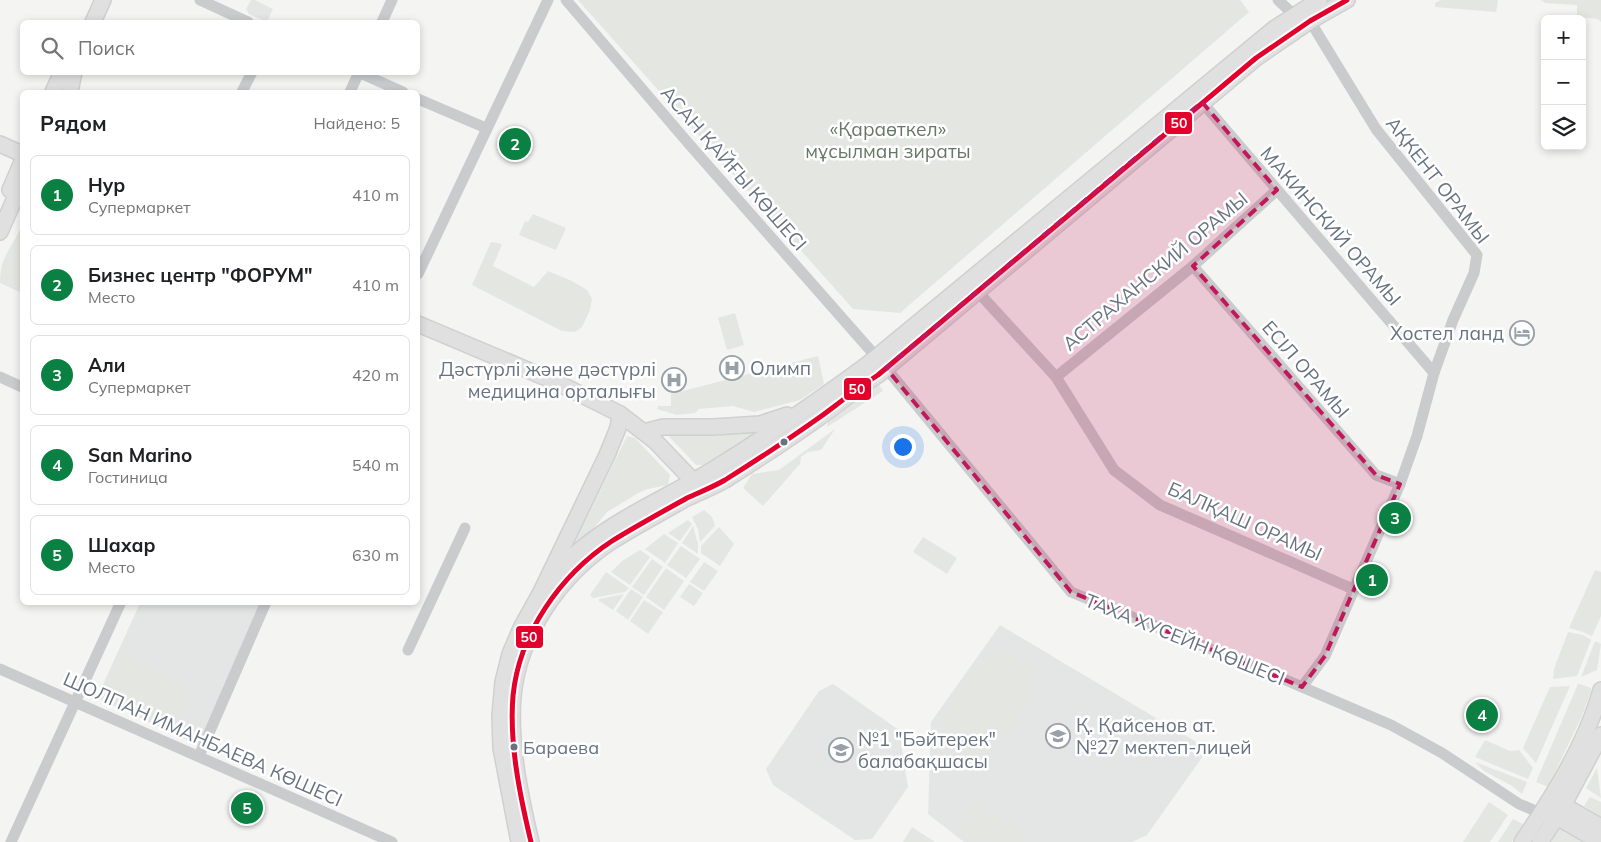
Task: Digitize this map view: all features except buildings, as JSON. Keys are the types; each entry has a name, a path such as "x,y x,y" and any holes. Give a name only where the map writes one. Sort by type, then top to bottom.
{"main road":[{"path":"85,20 94,0"},
{"path":"94,20 103,0"},
{"path":"697,486 723,481 819,418 881,362 1217,75 1274,28 1319,0"},
{"path":"545,597 610,542 697,486 715,468 881,362 978,292 1256,58 1310,21 1347,0"},
{"path":"54,90 61,75"},
{"path":"63,90 70,75"},
{"path":"70,90 73,75"},
{"path":"0,144 20,153"},
{"path":"0,212 20,167"},
{"path":"0,232 20,187"},
{"path":"0,242 14,225 20,212"},
{"path":"420,325 556,382 620,414 644,432 671,457 697,486"},
{"path":"644,432 663,427 714,427 760,424 808,409"},
{"path":"526,842 516,799 513,730 515,684 526,645 618,428 620,414"},
{"path":"1540,842 1552,809 1597,705 1601,690"},
{"path":"1522,842 1552,809 1601,735"},
{"path":"1552,809 1601,828"},
{"path":"1552,809 1600,842"}],"street":[{"path":"200,0 244,20"},
{"path":"383,20 392,0"},
{"path":"420,270 548,0"},
{"name":"АСАН ҚАЙҒЫ КӨШЕСІ","path":"566,0 689,144 881,362"},
{"path":"1278,0 1294,15"},
{"name":"АҚКЕНТ ОРАМЫ","path":"1302,686 1324,656 1400,484 1417,436 1434,373 1453,320 1474,273 1478,255 1376,129 1310,21"},
{"path":"243,90 250,75"},
{"path":"351,90 358,75"},
{"path":"364,75 399,90"},
{"path":"420,100 486,128"},
{"name":"МАКИНСКИЙ ОРАМЫ","path":"1202,102 1434,373"},
{"name":"АСТРАХАНСКИЙ ОРАМЫ","path":"1056,378 1193,266 1277,190"},
{"name":"ЕСІЛ ОРАМЫ","path":"1193,266 1376,475 1400,484"},
{"name":"БАЛҚАШ ОРАМЫ","path":"978,292 1056,378 1114,470 1160,504 1353,589"},
{"name":"ТАХА ХУСЕЙН КӨШЕСІ","path":"881,362 1071,592 1302,686 1391,725 1442,753 1519,804 1552,809"},
{"path":"0,377 20,386"},
{"path":"408,650 465,528"},
{"path":"11,842 120,605"},
{"path":"199,756 265,605"},
{"name":"ШОЛПАН ИМАНБАЕВА КӨШЕСІ","path":"0,669 392,842"}],"highlighted area":[{"path":"1202,102 1277,190 1193,266 1376,475 1400,484 1325,656 1302,687 1071,592 886,368"}],"shaded area":[{"path":"251,0 255,0 273,9 268,20 262,20 249,14 246,9"},
{"path":"139,605 259,605 198,745 97,698"},
{"name":"Қ. Қайсенов ат. №27 мектеп-лицей","path":"1000,625 1208,749 1147,835 1132,842 964,842 928,814 931,722"},
{"name":"№1 \"Бәйтерек\" балабақшасы","path":"833,684 899,730 908,787 872,839 855,840 773,785 766,769 819,691"}],"green space":[{"name":"«Қараөткел» мұсылман зираты","path":"578,0 1240,0 1249,12 900,313 853,309"},
{"path":"1441,0 1498,0 1496,12 1435,7 1435,3"},
{"path":"1541,0 1601,0 1601,22 1598,19 1586,18 1586,15 1577,15 1577,5 1545,3"},
{"path":"533,214 566,228 556,250 519,235 525,221 528,222"},
{"path":"20,229 20,292 0,283 4,259"},
{"path":"491,242 502,244 493,266 534,287 548,271 572,281 587,290 592,299 590,310 582,327 575,332 562,331 472,285"},
{"path":"735,313 744,345 727,350 718,318"},
{"path":"818,356 824,384 800,400 754,412 733,406 699,409 695,413 677,415 657,409 658,406 671,406 671,394"},
{"path":"877,381 883,391 827,427 828,421"},
{"path":"835,429 821,450 808,452 801,457 800,464 763,506 743,488 752,474 779,470"},
{"path":"761,430 705,465 696,465 664,431 701,435"},
{"path":"627,436 635,438 670,475 668,485 640,492 607,512 594,528 575,542"},
{"path":"704,510 712,517 715,526 700,542 698,529 692,517"},
{"path":"688,520 692,524 680,541 668,533"},
{"path":"693,526 698,544 698,554 682,543"},
{"path":"719,527 734,544 720,566 701,553 701,546"},
{"path":"664,534 678,543 665,563 645,549"},
{"path":"923,537 957,558 947,574 913,552"},
{"path":"681,546 700,559 686,578 667,565"},
{"path":"640,550 650,557 630,585 611,572 622,561"},
{"path":"652,559 663,567 644,595 632,587"},
{"path":"704,562 718,571 704,591 690,582"},
{"path":"666,568 684,581 664,610 646,597"},
{"path":"1595,570 1601,572 1601,616 1592,636 1569,628"},
{"path":"606,572 629,588 625,592 593,598 590,595"},
{"path":"689,584 703,593 694,606 680,597"},
{"path":"631,589 643,597 628,620 616,611"},
{"path":"624,594 613,610 599,601 599,599"},
{"path":"644,600 663,612 648,634 630,621"},
{"path":"1568,632 1583,635 1591,640 1577,676 1553,679 1554,669"},
{"path":"1595,641 1601,644 1597,670 1581,677"},
{"path":"997,653 1015,656 1025,663 1031,674 1031,692 1023,707 995,747 979,756 965,755 956,750 947,739 944,733 944,721 955,698 976,669 986,658"},
{"path":"121,655 189,686 170,728 102,697"},
{"path":"1578,684 1591,688 1591,692 1581,718 1548,787 1536,782"},
{"path":"1570,686 1536,763 1523,748 1550,687"},
{"path":"1485,740 1510,751 1519,750 1533,768 1528,779 1475,757"},
{"path":"1475,762 1527,782 1522,794 1512,786 1484,771"},
{"path":"1597,768 1601,798 1586,788"},
{"path":"1590,797 1601,802 1601,817 1584,806"},
{"path":"975,801 1027,837 1023,842 979,842 958,827"},
{"path":"1489,802 1508,815 1490,842 1463,842"},
{"path":"1513,819 1523,824 1512,842 1498,842"},
{"path":"1558,823 1589,842 1545,842"},
{"path":"912,827 935,842 903,842"}],"transit line":[{"name":"50","path":"531,842 519,788 514,751 513,696 517,673 533,629 545,608 575,571 593,555 621,535 687,498 725,480 761,457 878,375 1256,58 1310,21 1347,0"}],"place":[{"name":"Бизнес центр \"ФОРУМ\"","path":"515,144"},
{"name":"Хостел ланд","path":"1522,333"},
{"name":"Олимп","path":"732,368"},
{"name":"Дәстүрлі және дәстүрлі медицина орталығы","path":"674,380"},
{"name":"Али","path":"1395,518"},
{"name":"Нур","path":"1372,580"},
{"name":"San Marino","path":"1482,715"},
{"name":"Қ. Қайсенов ат. №27 мектеп-лицей","path":"1058,736"},
{"name":"Бараева","path":"514,747"},
{"name":"№1 \"Бәйтерек\" балабақшасы","path":"841,750"},
{"name":"Шахар","path":"247,808"}]}
